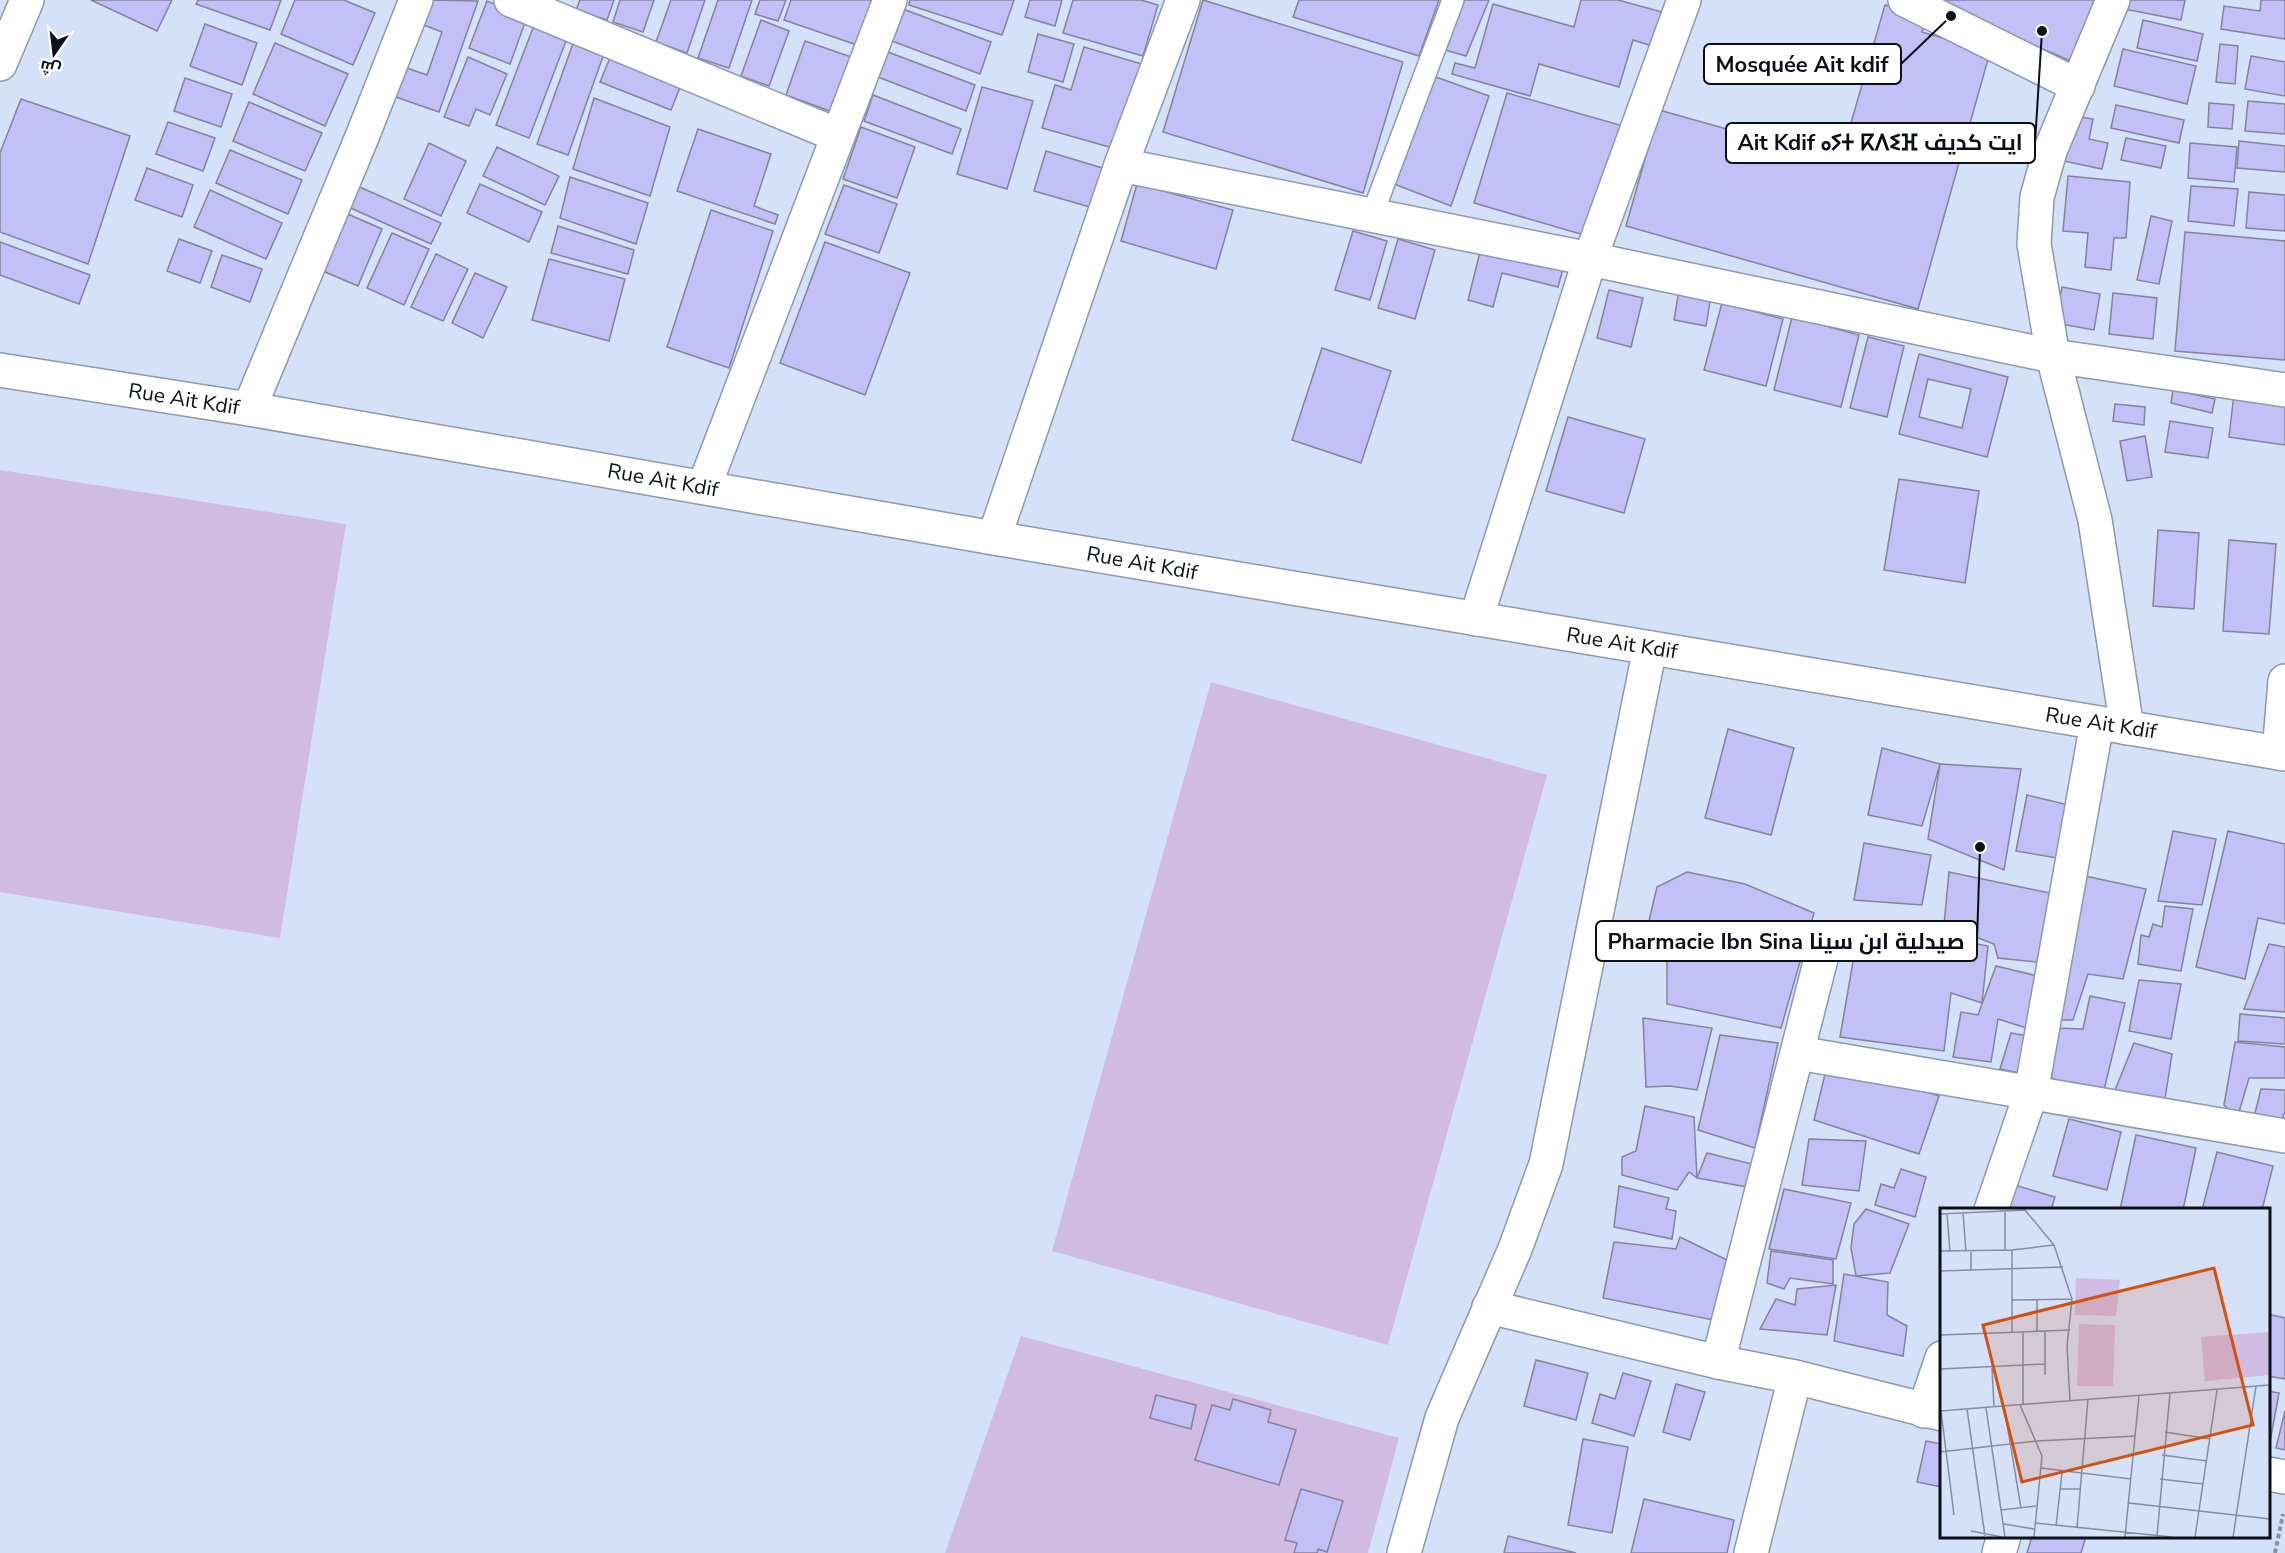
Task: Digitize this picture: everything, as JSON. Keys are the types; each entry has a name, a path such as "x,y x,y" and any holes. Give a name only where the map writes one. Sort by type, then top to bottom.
{"street":[{"path":"0,64 27,0"},
{"path":"249,409 416,0"},
{"path":"511,0 837,135"},
{"path":"704,487 890,0"},
{"path":"994,538 1121,165 1183,0"},
{"path":"1476,619 1590,259 1684,0"},
{"path":"1905,0 2078,86"},
{"path":"1992,1208 2031,1093 2112,725 2096,520 2053,356 2034,244 2037,197 2050,151 2113,0"},
{"path":"1121,165 1590,259 2053,356 2285,390"},
{"name":"Rue Ait Kdif","path":"0,370 249,409 994,538 2282,754"},
{"path":"1404,1553 1442,1418 1515,1249 1546,1164 1650,648"},
{"path":"2282,754 2285,681"},
{"path":"1718,1362 1825,944"},
{"path":"1798,1053 2285,1136"},
{"path":"1489,1307 1718,1362 1796,1377 1933,1413 1940,1365"},
{"path":"1751,1553 1796,1377"},
{"path":"2270,1474 2285,1477"},
{"path":"1999,1553 2003,1538"}],"lane":[{"path":"1372,215 1453,0"}],"path":[{"path":"2276,1553 2283,1512"}],"shaded area":[{"path":"0,470 346,524 280,938 0,892"},
{"path":"1211,682 1547,775 1388,1345 1052,1251"},
{"path":"1021,1336 1399,1438 1368,1553 945,1553"}],"building":[{"path":"91,0 172,0 157,31"},
{"path":"198,0 281,0 270,30 196,4"},
{"path":"295,0 344,0 375,13 353,65 281,34"},
{"path":"430,0 478,1 439,112 390,95 401,66 427,75 442,32 421,24"},
{"path":"580,0 614,0 607,20 576,10"},
{"path":"620,0 654,0 643,32 613,22"},
{"path":"671,0 705,0 687,53 656,42"},
{"path":"718,0 752,0 729,68 698,58"},
{"path":"760,0 786,0 778,21 755,14"},
{"path":"791,0 872,0 857,45 784,20"},
{"path":"910,0 1014,0 1002,35 909,5"},
{"path":"1030,0 1062,0 1055,26 1025,17"},
{"path":"1073,0 1141,0 1158,5 1143,56 1063,33"},
{"path":"1203,0 1403,62 1363,193 1163,132"},
{"path":"1299,0 1439,0 1419,56 1293,17"},
{"path":"1461,0 1489,0 1466,56 1445,50"},
{"path":"1581,0 1618,0 1662,12 1652,46 1633,40 1619,87 1539,64 1530,96 1452,74 1455,63 1475,68 1493,4 1574,27"},
{"path":"1929,0 2094,0 2073,62"},
{"path":"2125,0 2185,0 2181,20 2124,9"},
{"path":"2261,0 2285,0 2285,39 2221,29 2224,6 2260,11"},
{"path":"487,1 527,17 510,64 469,48"},
{"path":"1885,5 1926,17 1922,32 1990,52 1918,309 1626,226 1659,110 1840,161"},
{"path":"903,9 991,42 980,74 892,41"},
{"path":"536,20 569,33 529,138 496,125"},
{"path":"761,20 789,31 769,86 741,76"},
{"path":"2143,20 2203,34 2197,61 2137,48"},
{"path":"205,24 257,43 242,85 190,66"},
{"path":"1038,34 1074,44 1063,82 1028,72"},
{"path":"575,38 606,48 568,155 537,144"},
{"path":"805,41 854,58 835,113 786,95"},
{"path":"275,43 348,74 325,126 253,94"},
{"path":"2220,44 2238,46 2235,84 2216,82"},
{"path":"1084,47 1145,65 1120,150 1042,128 1055,85 1071,90"},
{"path":"2123,49 2196,66 2187,104 2114,86"},
{"path":"888,52 975,85 966,111 878,77"},
{"path":"612,53 683,80 671,110 600,82"},
{"path":"2251,56 2285,62 2285,96 2245,89"},
{"path":"468,57 507,74 490,115 476,109 469,126 444,117"},
{"path":"1433,76 1489,96 1451,206 1394,184"},
{"path":"185,78 232,94 221,127 174,111"},
{"path":"982,87 1033,101 1007,189 957,174"},
{"path":"1507,93 1623,126 1591,237 1474,203"},
{"path":"873,95 961,129 952,154 864,121"},
{"path":"594,98 670,127 650,196 573,169"},
{"path":"21,99 130,136 88,264 0,232 0,153"},
{"path":"2248,101 2285,104 2285,134 2245,131"},
{"path":"249,102 322,133 305,171 233,141"},
{"path":"2209,103 2234,105 2232,129 2208,127"},
{"path":"2116,105 2184,120 2179,143 2111,128"},
{"path":"2075,116 2093,119 2089,139 2108,143 2102,169 2064,161"},
{"path":"168,122 215,138 203,171 156,154"},
{"path":"861,127 915,147 897,198 843,179"},
{"path":"698,129 771,154 754,206 778,215 775,224 677,191"},
{"path":"2126,138 2166,146 2161,168 2121,160"},
{"path":"2239,141 2285,146 2285,172 2237,168"},
{"path":"429,143 466,161 441,216 404,199"},
{"path":"2190,143 2237,147 2234,182 2188,178"},
{"path":"497,147 559,176 545,205 483,176"},
{"path":"230,150 302,180 288,214 216,183"},
{"path":"1046,151 1109,170 1097,209 1034,191"},
{"path":"147,168 193,185 182,217 135,200"},
{"path":"2068,176 2130,182 2126,238 2114,238 2111,270 2085,267 2088,233 2063,231"},
{"path":"570,177 648,203 636,244 560,218"},
{"path":"353,184 441,223 431,244 344,205"},
{"path":"480,184 542,212 529,242 467,213"},
{"path":"1137,184 1233,210 1216,269 1121,241"},
{"path":"844,185 897,204 879,253 825,234"},
{"path":"2191,186 2238,189 2234,226 2188,221"},
{"path":"210,190 282,223 266,259 194,227"},
{"path":"2249,192 2285,195 2285,231 2246,228"},
{"path":"711,210 773,231 729,368 667,347"},
{"path":"343,212 382,229 358,286 318,269"},
{"path":"2151,216 2172,221 2159,284 2137,280"},
{"path":"558,226 634,250 628,274 551,253"},
{"path":"1353,231 1387,241 1370,300 1335,290"},
{"path":"2185,232 2285,241 2285,360 2175,351"},
{"path":"392,233 429,249 404,305 367,288"},
{"path":"179,239 212,251 200,283 167,271"},
{"path":"1398,239 1435,250 1415,319 1378,308"},
{"path":"0,242 90,275 79,304 0,275"},
{"path":"825,242 910,273 865,395 780,363"},
{"path":"1481,248 1563,269 1558,287 1502,273 1493,307 1468,300"},
{"path":"436,254 468,269 443,321 411,307"},
{"path":"222,255 262,269 250,302 211,287"},
{"path":"549,259 625,279 609,341 532,320"},
{"path":"475,273 507,287 483,338 452,323"},
{"path":"2062,287 2100,294 2094,330 2055,323"},
{"path":"1609,290 1643,298 1631,347 1597,338"},
{"path":"1679,290 1711,295 1706,326 1674,320"},
{"path":"2113,293 2157,298 2153,339 2109,334"},
{"path":"1722,303 1783,319 1766,386 1704,370"},
{"path":"1792,317 1859,335 1841,407 1774,390"},
{"path":"1868,337 1904,346 1887,417 1850,408"},
{"path":"1322,348 1391,371 1361,463 1292,440"},
{"path":"1919,354 2008,377 1987,457 1899,434","holes":["1928,379 1971,389 1962,428 1919,417"]},
{"path":"2173,390 2215,399 2212,413 2171,403"},
{"path":"2234,394 2285,401 2285,445 2229,437"},
{"path":"2115,404 2145,407 2144,425 2113,421"},
{"path":"1568,417 1645,439 1624,513 1546,491"},
{"path":"2170,421 2213,428 2208,458 2165,452"},
{"path":"2145,436 2152,477 2127,481 2120,441"},
{"path":"1899,479 1979,491 1965,583 1884,570"},
{"path":"2158,530 2199,533 2194,609 2153,606"},
{"path":"2229,540 2276,544 2269,634 2223,631"},
{"path":"1728,729 1794,748 1771,835 1705,818"},
{"path":"1882,748 1940,764 1922,826 1868,815"},
{"path":"1940,764 2021,769 2004,870 1928,839"},
{"path":"2027,795 2077,807 2063,859 2016,851"},
{"path":"2173,831 2216,839 2202,905 2158,901"},
{"path":"2228,831 2285,844 2285,924 2258,918 2245,979 2196,967"},
{"path":"1864,843 1931,855 1922,905 1854,900"},
{"path":"1687,872 1745,884 1814,913 1781,1028 1667,1004 1667,956 1642,950 1657,887"},
{"path":"1949,872 2059,895 2045,963 1998,958 1994,944 1944,925"},
{"path":"2085,876 2146,889 2123,979 2088,974 2073,1020 2058,1020"},
{"path":"2165,906 2193,909 2181,971 2138,964 2141,935 2149,937 2153,924 2162,927"},
{"path":"1860,921 1988,946 1982,1003 1951,993 1944,1051 1840,1037"},
{"path":"2269,944 2285,947 2285,1012 2244,1009"},
{"path":"1996,966 2046,978 2033,1030 1998,1019 1991,1062 1953,1057 1961,1012 1978,1015"},
{"path":"2139,980 2181,984 2171,1039 2129,1031"},
{"path":"2090,996 2125,1003 2103,1094 2051,1088 2055,1028 2083,1029"},
{"path":"2240,1014 2285,1018 2285,1044 2238,1041"},
{"path":"1643,1018 1712,1028 1697,1090 1670,1086 1646,1087"},
{"path":"2011,1033 2034,1037 2025,1074 2000,1069"},
{"path":"1720,1035 1778,1043 1755,1148 1698,1130"},
{"path":"2235,1042 2285,1047 2285,1078 2249,1078 2237,1119 2224,1105"},
{"path":"2134,1043 2172,1054 2164,1105 2112,1098"},
{"path":"1826,1070 1911,1087 1939,1096 1919,1154 1814,1120"},
{"path":"2261,1089 2285,1090 2283,1116 2285,1123 2253,1121"},
{"path":"1645,1106 1694,1117 1697,1178 1689,1172 1677,1190 1622,1175 1622,1157 1636,1151"},
{"path":"2069,1119 2121,1132 2107,1190 2053,1176"},
{"path":"2136,1135 2196,1148 2183,1208 2120,1208"},
{"path":"1809,1139 1866,1141 1859,1191 1802,1185"},
{"path":"2217,1152 2273,1166 2262,1208 2203,1208"},
{"path":"1707,1153 1756,1165 1753,1188 1697,1178"},
{"path":"1901,1169 1926,1177 1915,1217 1875,1205 1881,1184 1894,1188"},
{"path":"2008,1183 2055,1197 2052,1208 2001,1208"},
{"path":"1619,1186 1669,1198 1666,1209 1676,1211 1672,1239 1614,1227"},
{"path":"1784,1189 1851,1203 1836,1259 1769,1249"},
{"path":"1866,1209 1909,1224 1890,1273 1856,1276 1851,1248 1854,1224"},
{"path":"1680,1237 1735,1264 1718,1321 1603,1298 1614,1242 1676,1249"},
{"path":"1771,1251 1833,1260 1833,1284 1790,1278 1784,1289 1767,1283"},
{"path":"1844,1274 1888,1282 1887,1315 1907,1326 1903,1356 1834,1341"},
{"path":"1836,1285 1827,1335 1760,1329 1776,1299 1795,1305 1797,1289"},
{"path":"2270,1314 2285,1318 2285,1379 2270,1376"},
{"path":"1536,1360 1588,1373 1576,1420 1524,1406"},
{"path":"1623,1373 1651,1381 1634,1436 1592,1423 1600,1394 1615,1399"},
{"path":"1676,1384 1705,1392 1690,1440 1663,1432"},
{"path":"2270,1391 2279,1393 2270,1442"},
{"path":"1156,1395 1196,1405 1191,1429 1150,1418"},
{"path":"1233,1399 1271,1410 1268,1422 1296,1430 1279,1485 1195,1460 1212,1405 1230,1410"},
{"path":"2285,1411 2285,1450 2276,1448"},
{"path":"1583,1439 1628,1447 1612,1533 1568,1525"},
{"path":"1926,1441 1940,1444 1940,1487 1917,1482"},
{"path":"1301,1489 1343,1501 1327,1552 1318,1549 1317,1553 1294,1553 1297,1543 1285,1540"},
{"path":"1644,1499 1734,1520 1727,1553 1631,1553"},
{"path":"1508,1536 1576,1553 1504,1553"},
{"path":"2031,1538 2085,1538 2081,1553 2027,1553"}],"place":[{"name":"Mosquée Ait kdif","path":"1951,16"},
{"name":"Ait Kdif ⴰⵢⵜ ⴽⴷⵉⴼ ايت كديف","path":"2042,31"},
{"name":"Pharmacie Ibn Sina صيدلية ابن سينا","path":"1980,847"}]}
